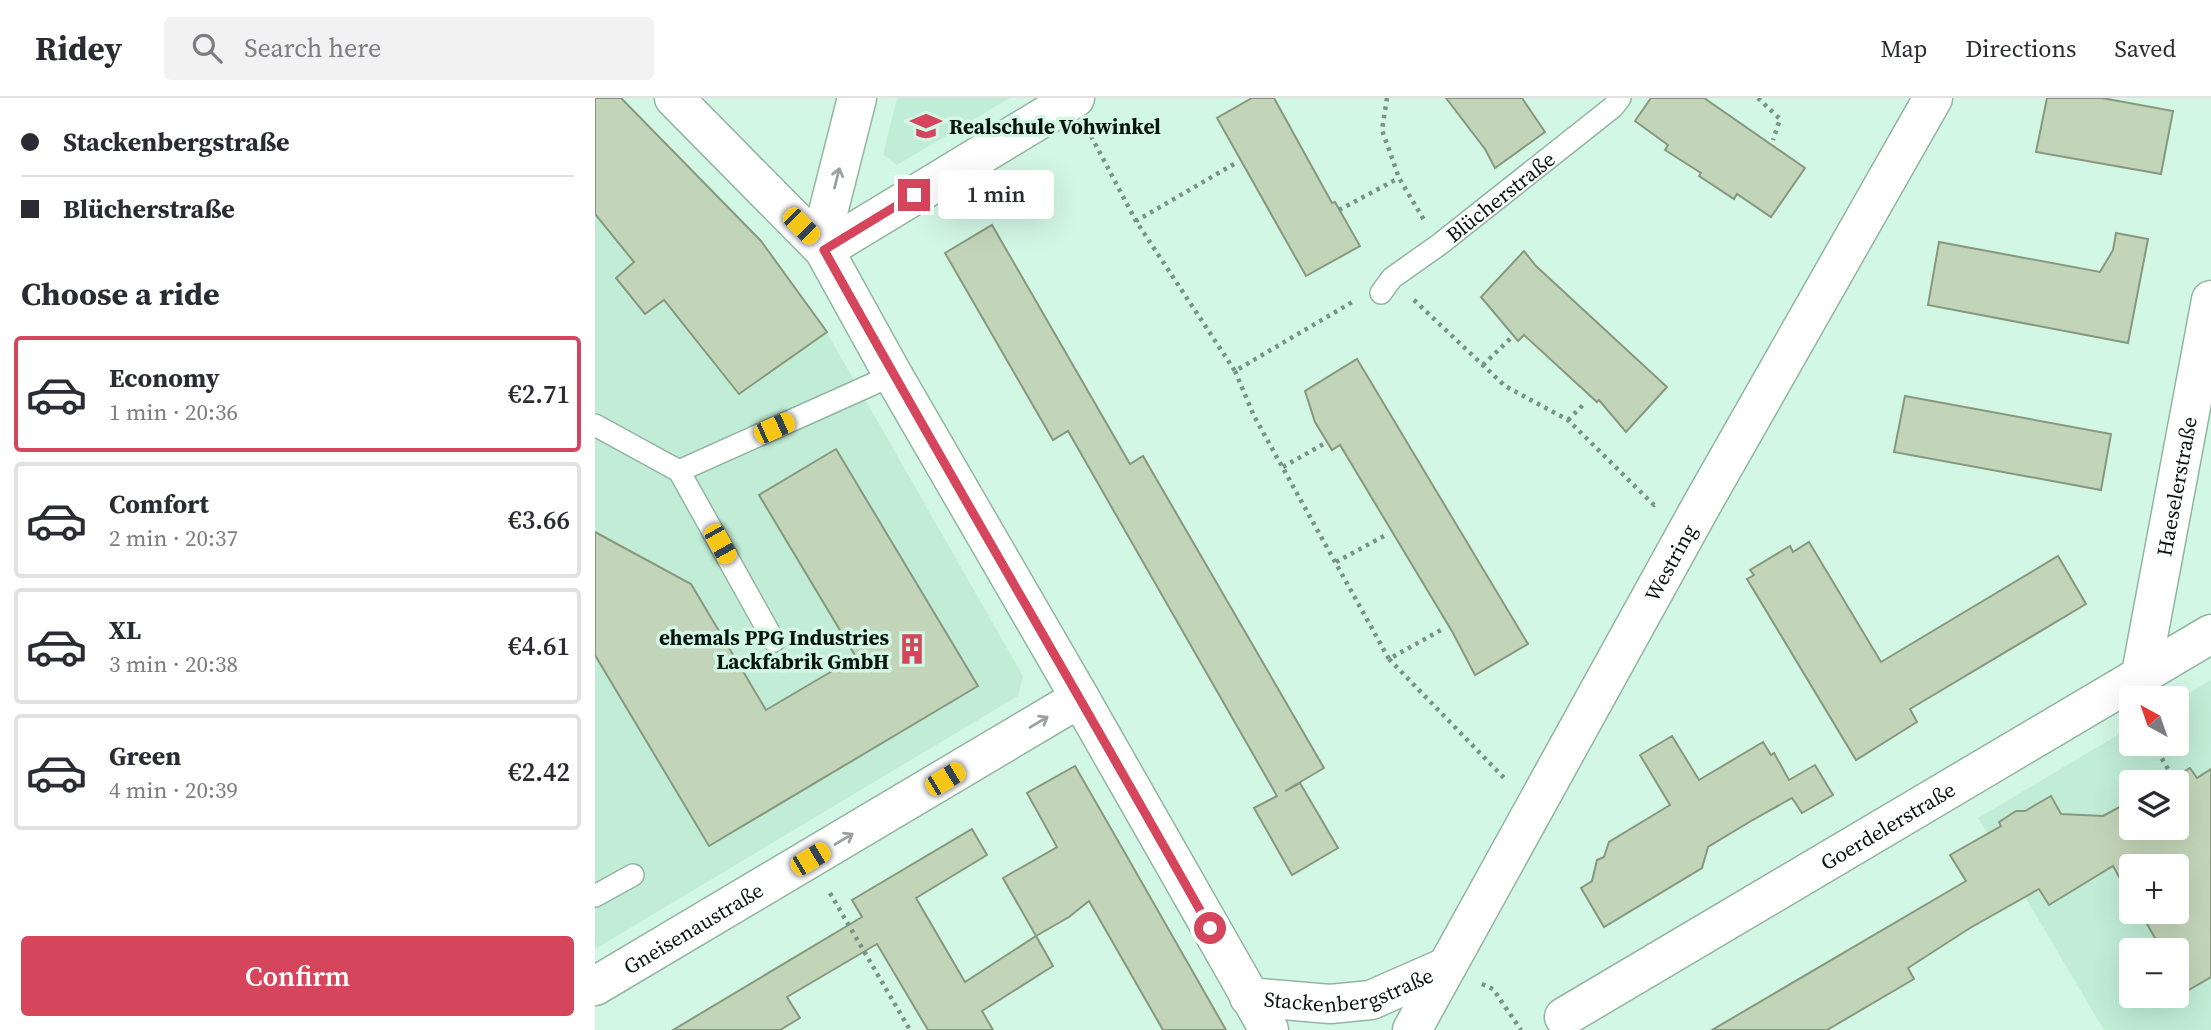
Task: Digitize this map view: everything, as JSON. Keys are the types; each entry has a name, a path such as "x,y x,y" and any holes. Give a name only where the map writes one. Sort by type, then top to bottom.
{"street":[{"name":"Stackenbergstraße","path":"674,98 822,247 1269,1030"},
{"path":"822,247 857,98"},
{"name":"Westring","path":"1412,1030 1700,508 1933,98"},
{"path":"822,247 1073,99"},
{"name":"Haeselerstraße","path":"2141,674 2211,299"},
{"name":"Goerdelerstraße","path":"1564,1017 2211,634"},
{"name":"Gneisenaustraße","path":"595,986 1080,698"},
{"name":"Stackenbergstraße","path":"1249,997 1330,1004 1371,1000 1446,967"}],"lane":[{"name":"Blücherstraße","path":"1386,286 1613,107 1620,98"},
{"path":"679,471 893,375"},
{"path":"595,425 679,471 774,640"},
{"path":"595,896 633,875"}],"path":[{"path":"1387,98 1382,130 1399,178 1440,244"},
{"path":"1758,98 1780,119 1773,140"},
{"path":"1073,99 1136,221 1235,371 1254,416 1389,659 1534,808"},
{"path":"1136,221 1234,164"},
{"path":"1339,210 1399,178"},
{"path":"1235,371 1386,286 1505,386 1569,421 1654,505"},
{"path":"1483,365 1513,336"},
{"path":"1569,421 1584,404"},
{"path":"1283,467 1327,442"},
{"path":"1336,562 1384,536"},
{"path":"1389,659 1441,631"},
{"path":"810,859 910,1030"},
{"path":"1446,967 1493,989 1521,1030"}],"shaded area":[{"path":"595,98 621,98 761,241 826,331 1023,676 1018,696 595,949"},
{"name":"Realschule Vohwinkel","path":"897,98 1010,98 897,165 883,155"},
{"path":"2211,680 2211,1030 2104,1030 1978,818 2119,734 2119,756 2189,756 2189,693"}],"building":[{"path":"595,98 621,98 761,241 827,332 739,394 664,300 645,314 616,278 634,262 595,214"},
{"path":"1252,98 1274,98 1332,203 1335,202 1360,246 1306,276 1217,118"},
{"path":"1446,98 1522,98 1545,132 1495,168 1485,149"},
{"path":"1651,98 1704,98 1805,168 1771,217 1737,194 1734,199 1699,176 1701,173 1665,150 1668,145 1635,121"},
{"path":"2047,98 2102,98 2173,111 2161,174 2036,152"},
{"path":"992,225 1130,464 1143,456 1324,768 1285,791 1300,783 1338,848 1292,875 1254,808 1277,796 1068,431 1053,440 945,253"},
{"path":"2116,233 2148,239 2128,343 1928,305 1939,242 2100,272 2113,250"},
{"path":"1524,251 1536,266 1667,387 1626,432 1599,400 1597,402 1524,335 1518,341 1481,297"},
{"path":"1357,359 1528,644 1475,675 1453,633 1340,445 1332,450 1315,422 1305,391"},
{"path":"1905,396 2111,434 2101,490 1894,452"},
{"name":"ehemals PPG Industries Lackfabrik GmbH","path":"836,449 978,686 709,846 595,655 595,532 691,584 766,710 856,657 759,495"},
{"path":"1809,542 1881,662 2058,556 2086,604 1910,709 1917,722 1856,760 1747,579 1754,575 1750,570 1790,546 1793,552"},
{"path":"1672,736 1699,780 1763,742 1771,755 1774,753 1789,780 1815,765 1833,795 1802,813 1792,798 1751,821 1708,847 1702,868 1604,927 1581,888 1592,881 1597,860 1604,857 1609,842 1670,805 1640,755"},
{"path":"1075,766 1226,1030 1163,1030 1089,901 1069,917 1036,936 1003,878 1057,847 1027,793"},
{"path":"2190,768 2197,778 2211,769 2211,977 2189,990 2189,938 2155,938 2147,924 2189,924 2189,854 2119,854 2119,877 2113,866 2049,905 2039,889 1970,928 1908,968 1914,979 1827,1030 1712,1030 1966,881 1950,855 2001,826 1999,822 2016,811 2025,811 2051,796 2061,814 2103,816 2119,807 2119,840 2189,840 2189,770 2186,770"},
{"path":"972,829 987,855 916,898 965,982 1036,936 1053,966 982,1011 993,1030 928,1030 877,944 787,997 800,1018 780,1030 673,1030 862,917 852,900"}],"place":[{"name":"Realschule Vohwinkel","path":"926,126"},
{"name":"ehemals PPG Industries Lackfabrik GmbH","path":"912,649"}],"route":[{"path":"914,195 824,250 1210,928"}]}
